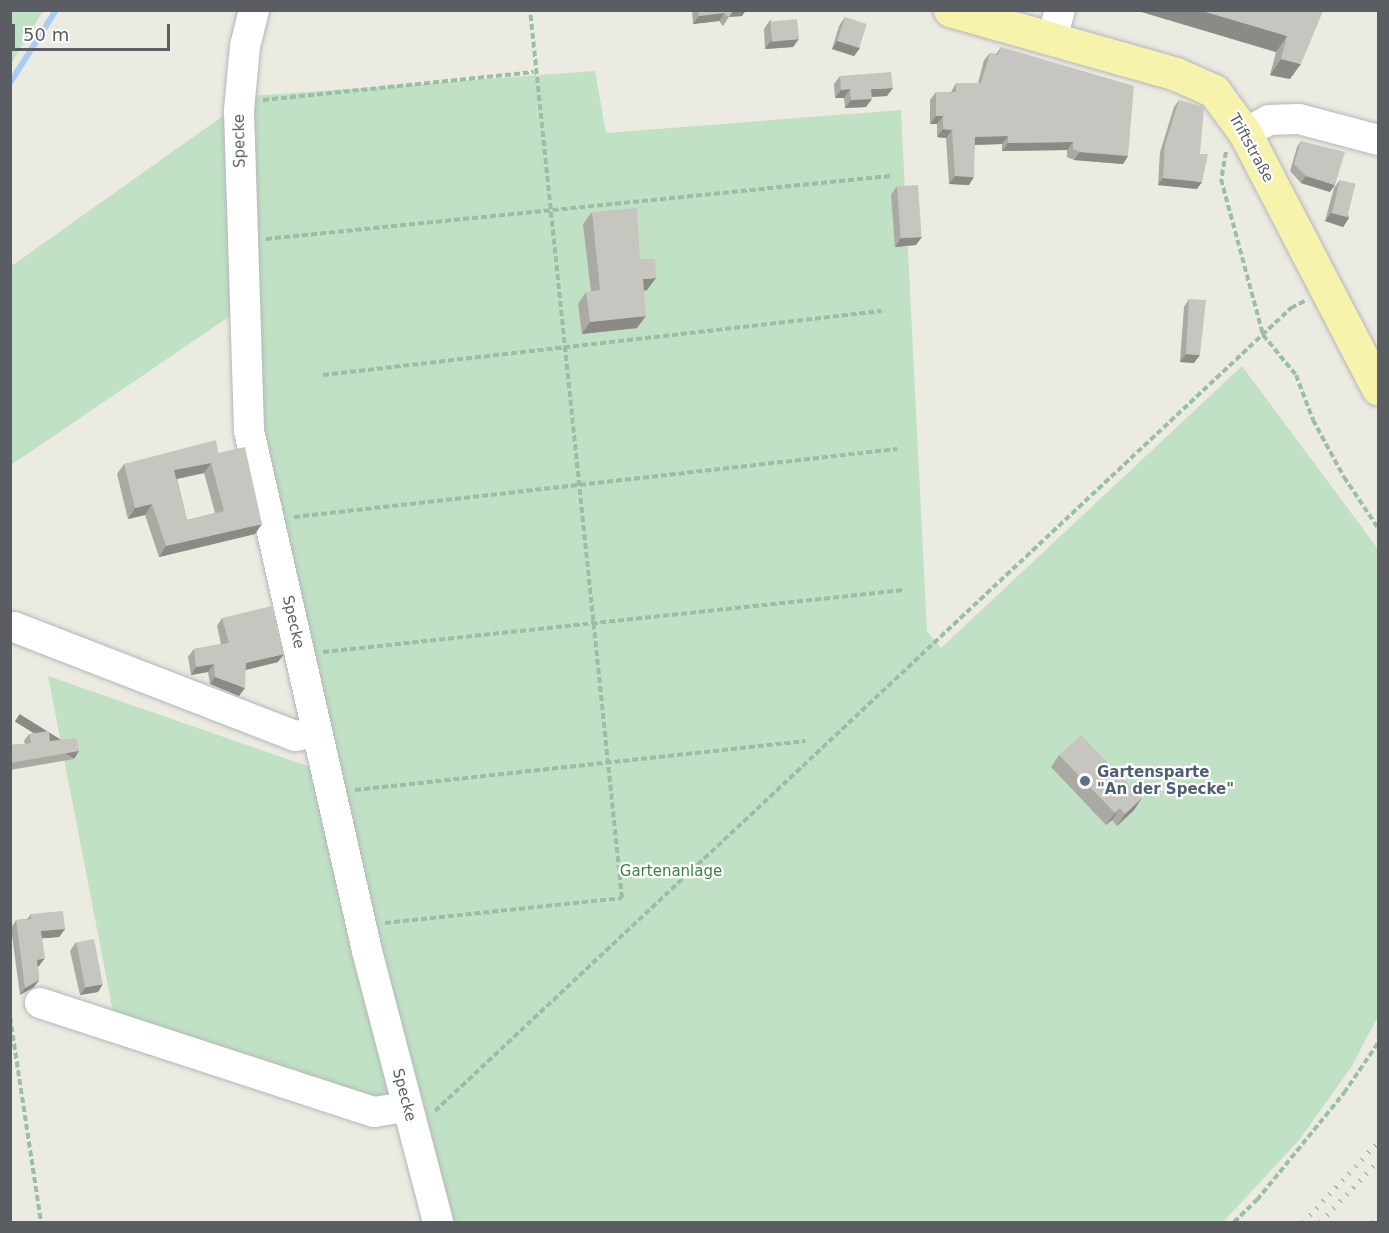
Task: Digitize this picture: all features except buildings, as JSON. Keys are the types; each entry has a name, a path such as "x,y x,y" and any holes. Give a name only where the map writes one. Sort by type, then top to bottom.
{"main road":[{"name":"Triftstraße","path":"950,10 1056,25 1204,84 1223,101 1245,133 1324,291 1378,389"}],"street":[{"name":"Specke","path":"254,10 244,46 239,111 249,431 410,1119 438,1222"},
{"path":"1245,133 1269,120 1299,119 1378,140"},
{"path":"14,627 295,736 318,732"},
{"path":"40,1003 374,1112 410,1119"}],"path":[{"path":"378,924 621,898 566,347 534,72 530,10"},
{"path":"259,100 534,72"},
{"path":"1245,133 1227,148 1221,179 1263,335 1296,375 1313,420 1344,477 1378,528"},
{"path":"260,240 890,176"},
{"path":"410,1119 1291,308 1324,291"},
{"path":"323,375 881,311"},
{"path":"294,517 897,448"},
{"path":"319,652 904,590"},
{"path":"350,790 805,741"},
{"path":"10,1017 41,1222"},
{"path":"1234,1222 1257,1200 1329,1111 1378,1043"}],"green space":[{"path":"10,11 43,11 11,64"},
{"name":"Gartenanlage","path":"595,71 606,133 901,110 927,631 941,648 1242,366 1378,549 1378,1016 1352,1066 1300,1139 1223,1222 447,1222 414,1109 114,1017 48,676 319,770 333,751 266,435 245,306 11,465 10,267 251,96"}],"waterway":[{"path":"10,83 56,10"}],"railway":[{"path":"1303,1222 1378,1142"},
{"path":"1320,1222 1378,1161"},
{"path":"1373,1222 1378,1216"}],"place":[{"name":"Gartensparte \"An der Specke\"","path":"1085,781"}]}
